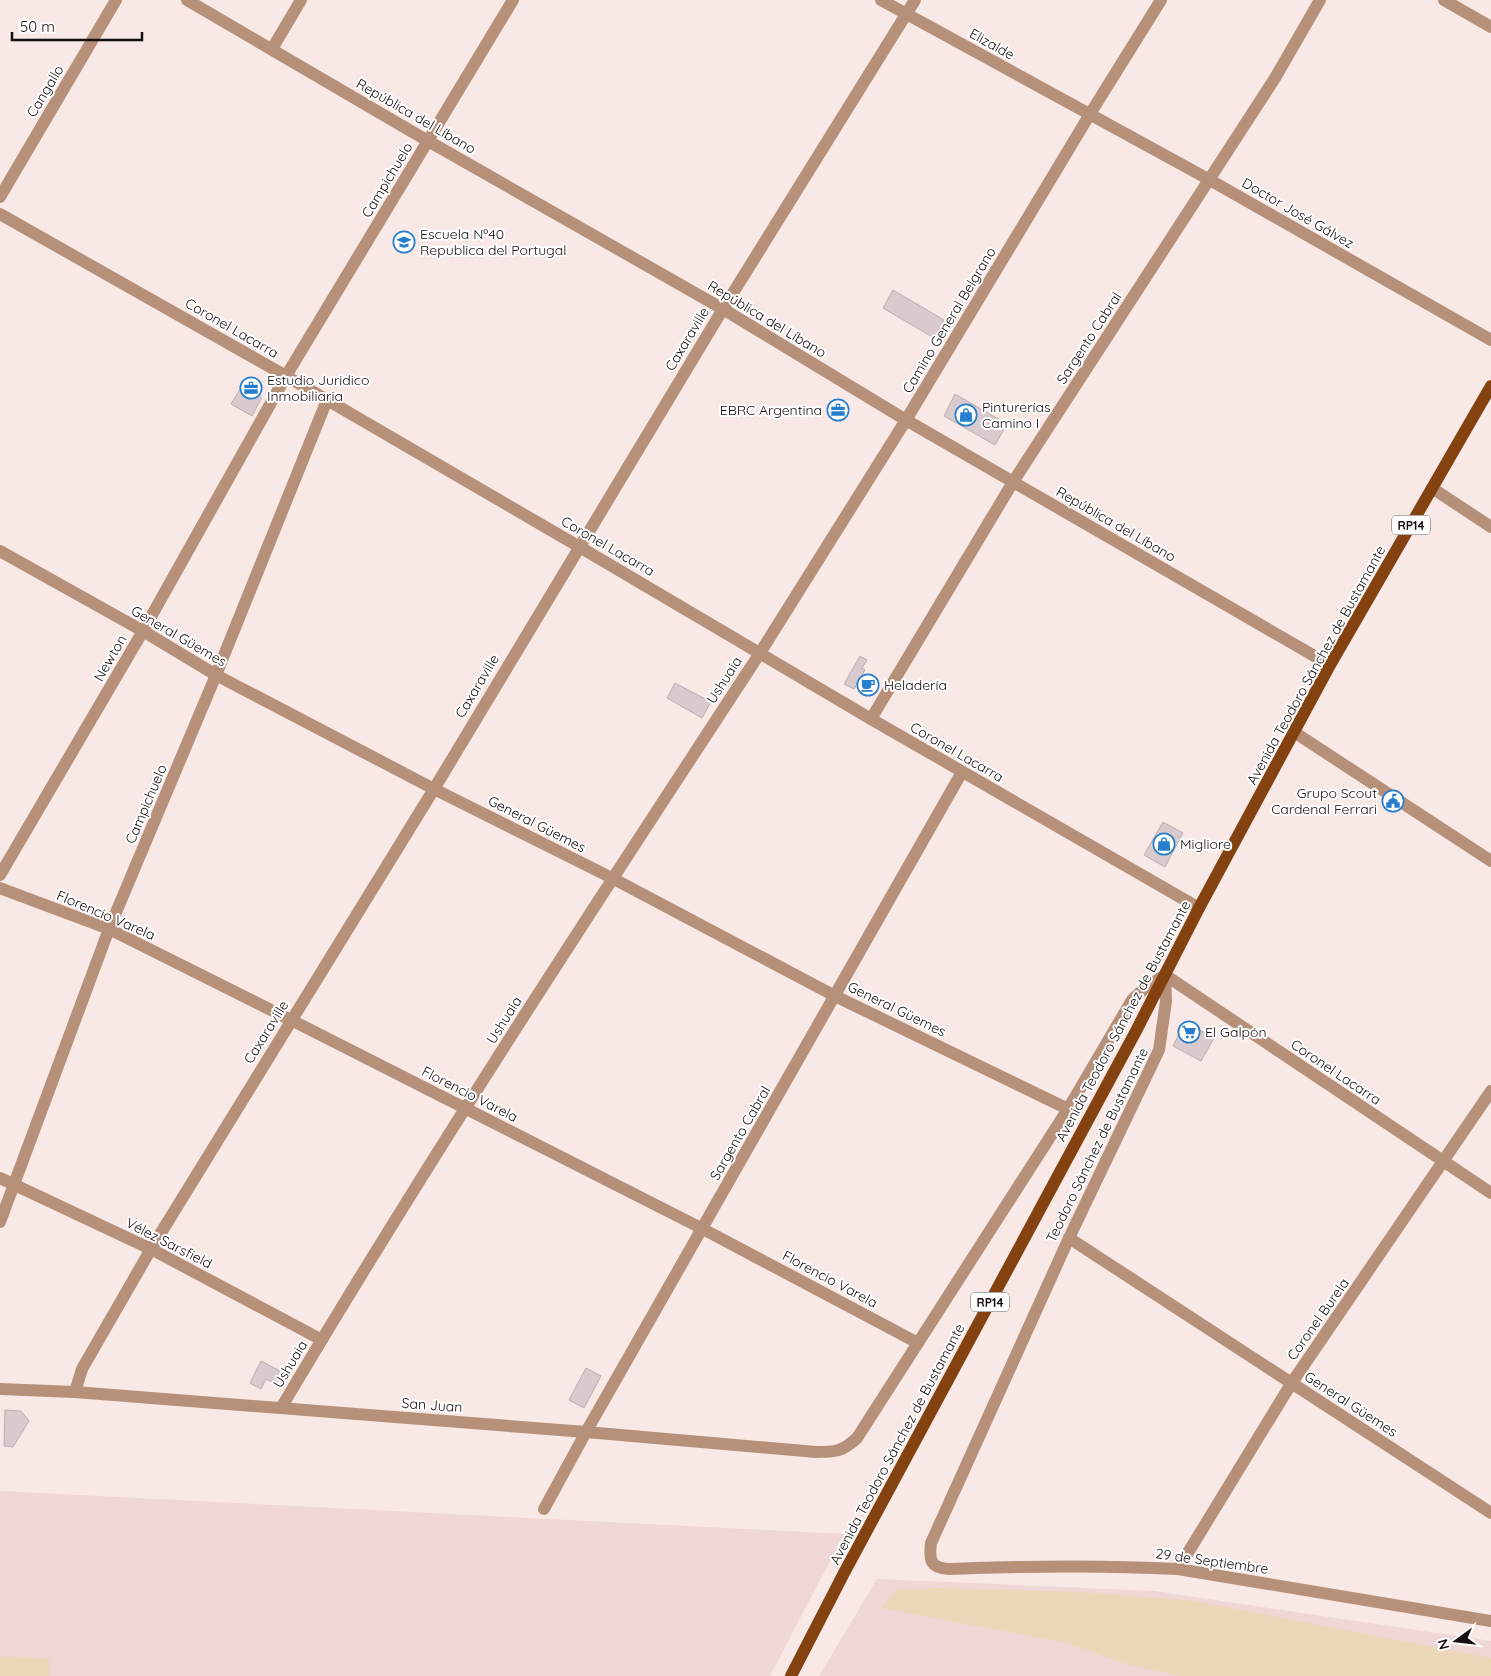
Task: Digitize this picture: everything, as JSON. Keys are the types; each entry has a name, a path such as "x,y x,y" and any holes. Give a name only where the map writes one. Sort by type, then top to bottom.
{"main road":[{"name":"Avenida Teodoro Sánchez de Bustamante","path":"791,1676 844,1573 1136,1031 1199,908 1330,665 1491,386"}],"street":[{"name":"Cangallo","path":"0,197 116,0"},
{"name":"República del Líbano","path":"187,0 428,141 723,309 906,420 1330,665"},
{"path":"272,50 301,0"},
{"name":"Campichuelo","path":"286,376 513,0"},
{"name":"Elizalde","path":"881,0 1090,114"},
{"name":"Caxaraville","path":"75,1392 82,1369 150,1249 434,789 578,546 914,0"},
{"name":"Camino General Belgrano","path":"760,653 906,420 1090,114 1161,0"},
{"name":"Sargento Cabral","path":"871,719 1013,482 1275,78 1320,0"},
{"path":"1444,0 1491,27"},
{"name":"Doctor José Gálvez","path":"1090,114 1491,340"},
{"name":"Coronel Lacarra","path":"0,214 286,376 871,719 1199,908"},
{"name":"Newton","path":"0,875 143,632 286,376"},
{"name":"Campichuelo","path":"0,1222 109,929 216,675 327,400"},
{"path":"1432,488 1491,527"},
{"name":"General Güemes","path":"0,551 216,675 434,789 612,878 835,996 1068,1109"},
{"name":"Ushuaia","path":"281,1408 612,878 760,653"},
{"path":"1294,732 1491,861"},
{"name":"Sargento Cabral","path":"544,1508 962,772"},
{"name":"Florencio Varela","path":"0,888 109,929 703,1230 918,1343"},
{"path":"918,1343 1068,1109 1132,1000 1146,987 1165,975"},
{"name":"Coronel Lacarra","path":"1165,975 1491,1194"},
{"name":"Teodoro Sánchez de Bustamante","path":"930,1558 931,1543 1069,1238 1160,1050 1166,1001 1165,975"},
{"name":"Coronel Burela","path":"1178,1569 1291,1384 1491,1091"},
{"name":"Vélez Sarsfield","path":"0,1178 150,1249 322,1340"},
{"name":"General Güemes","path":"1069,1238 1491,1513"},
{"name":"San Juan","path":"0,1389 75,1392 816,1452 838,1452 857,1438 918,1343"},
{"name":"29 de Septiembre","path":"930,1558 934,1565 949,1569 1018,1567 1143,1567 1178,1569 1491,1621"}],"shaded area":[{"path":"0,1491 844,1534 770,1676 0,1676"},
{"path":"877,1579 1154,1591 1491,1641 1491,1676 819,1676"},
{"path":"943,1588 1079,1592 1194,1601 1491,1658 1491,1676 1180,1676 1129,1665 1067,1643 881,1608 897,1589"},
{"path":"0,1656 49,1659 49,1676 0,1676"}],"building":[{"path":"893,290 944,320 934,338 883,308"},
{"path":"246,379 257,386 261,399 252,416 231,404"},
{"path":"955,394 1007,424 995,445 944,416"},
{"path":"860,656 867,660 862,668 865,670 854,689 844,684"},
{"path":"675,683 711,702 702,718 667,698"},
{"name":"Migliore","path":"1163,822 1183,833 1165,867 1144,855"},
{"path":"1185,1022 1214,1038 1201,1061 1173,1046"},
{"path":"261,1361 282,1372 276,1384 266,1379 261,1389 250,1383"},
{"path":"586,1368 601,1376 584,1408 569,1400"},
{"path":"5,1410 21,1411 29,1421 13,1447 4,1446"}],"place":[{"name":"Escuela Nº40 Republica del Portugal","path":"404,242"},
{"name":"Estudio Juridico Inmobiliaria","path":"251,388"},
{"name":"EBRC Argentina","path":"838,410"},
{"name":"Pinturerías Camino I","path":"966,415"},
{"name":"Heladería","path":"868,685"},
{"name":"Grupo Scout Cardenal Ferrari","path":"1393,801"},
{"name":"Migliore","path":"1164,844"},
{"name":"El Galpón","path":"1189,1032"}]}
